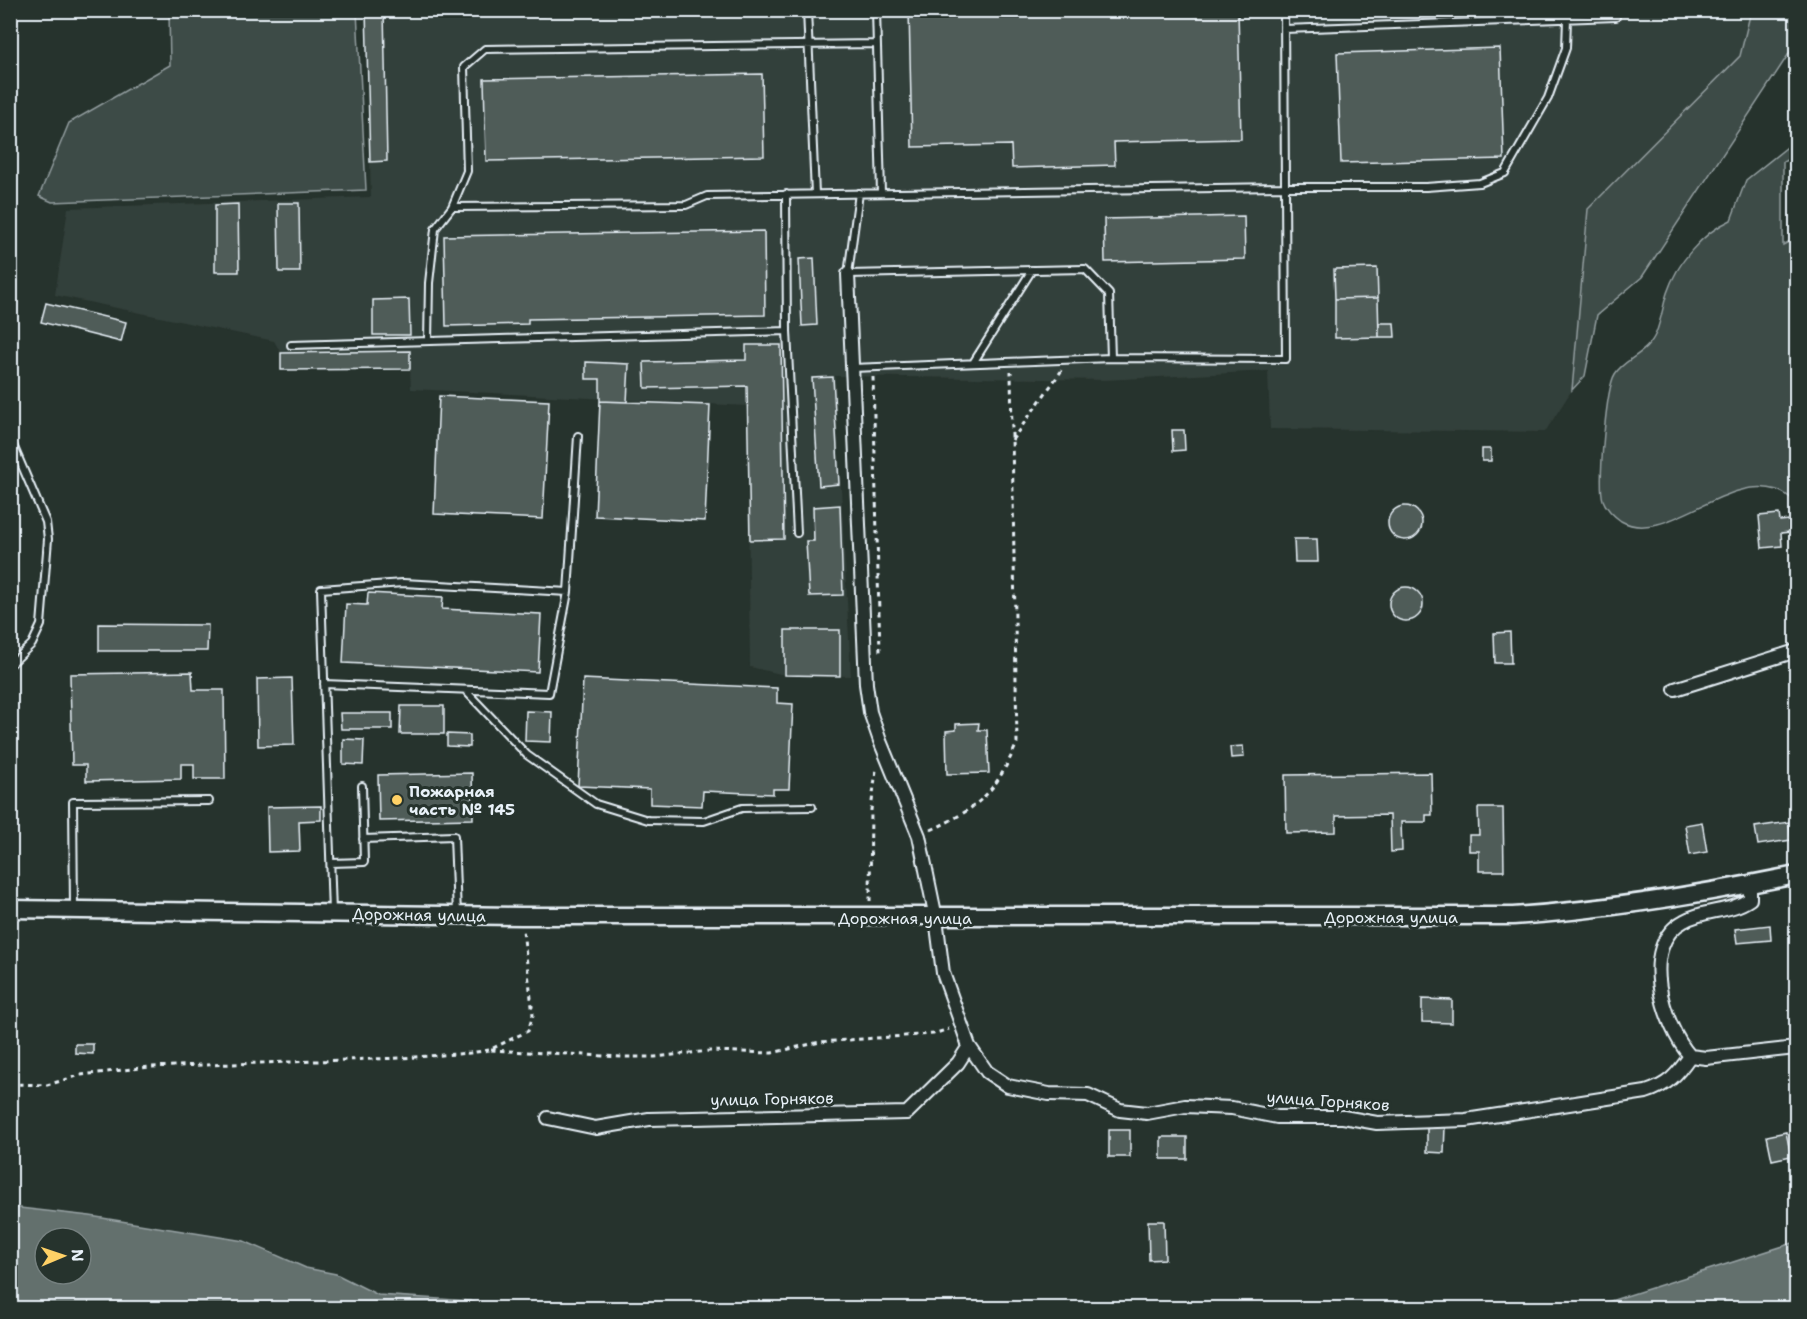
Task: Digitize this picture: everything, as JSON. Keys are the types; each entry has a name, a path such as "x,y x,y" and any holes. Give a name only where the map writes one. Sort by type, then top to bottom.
{"street":[{"name":"улица Горняков","path":"848,274 866,684 870,712 919,836 936,918 943,973 969,1046 987,1072 1008,1086 1049,1094 1088,1095 1120,1110 1147,1113 1185,1106 1232,1108 1276,1118 1343,1117 1377,1123 1466,1120 1646,1092 1663,1087 1676,1077 1690,1056"},
{"path":"1675,688 1797,651"},
{"name":"Дорожная улица","path":"10,909 458,916 936,918 1513,916 1568,912 1797,875"},
{"path":"1750,884 1750,899 1738,908 1686,919 1670,930 1662,943 1661,989 1666,1017 1677,1041 1690,1056 1706,1058 1797,1048"},
{"name":"улица Горняков","path":"548,1118 596,1128 649,1119 907,1113 958,1063 969,1046"}],"lane":[{"path":"807,10 815,194"},
{"path":"876,10 881,193"},
{"path":"851,368 1111,358 1286,359 1287,187 1284,10"},
{"path":"1284,29 1616,17 1616,10"},
{"path":"452,207 686,205 707,196 786,194 1426,187 1480,183 1505,173 1548,98 1566,48 1567,19"},
{"path":"428,341 429,283 435,229 452,207 467,171 465,67 485,49 877,44"},
{"path":"859,193 848,274 1085,269 1109,294 1111,358"},
{"path":"786,194 788,331 797,533"},
{"path":"973,363 1032,270"},
{"path":"291,345 788,331"},
{"path":"324,684 549,693 568,592 578,436"},
{"path":"10,438 46,522 48,538 41,625 32,644 10,665"},
{"path":"332,914 321,589 403,583 568,592"},
{"path":"465,690 527,755 596,804 648,820 704,821 741,808 812,807"},
{"path":"331,863 364,862 362,786"},
{"path":"74,911 73,802 209,801"},
{"path":"363,839 454,836 458,916"}],"path":[{"path":"1012,440 1071,359"},
{"path":"919,836 961,816 980,802 1003,776 1017,743 1011,361"},
{"path":"489,1050 528,1030 533,1015 522,916"},
{"path":"10,1084 47,1085 81,1075 148,1067 401,1058 489,1050 525,1050 622,1057 655,1057 710,1051 772,1053 820,1042 933,1034 962,1025"}],"shaded area":[{"path":"169,11 357,11 366,190 52,202 39,196 69,123 170,65"},
{"path":"366,11 1785,11 1588,209 1572,390 1545,432 1270,429 1268,371 1106,380 835,376 851,676 785,675 750,667 747,406 411,389 410,369 281,370 281,353 274,341 55,295 68,208 371,197"},
{"path":"1751,11 1796,11 1796,43 1642,277 1597,315 1585,376 1572,390 1588,209 1740,56"},
{"path":"1796,140 1796,155 1783,162 1783,245 1796,238 1796,501 1777,490 1757,487 1737,491 1657,524 1638,526 1621,521 1606,506 1602,491 1602,457 1606,416 1615,374 1652,340 1658,328 1671,282 1684,260 1710,233 1731,220 1746,180"},
{"path":"11,1207 90,1216 244,1241 306,1268 336,1274 378,1295 470,1301 495,1308 11,1308"},
{"path":"1796,1242 1796,1308 1590,1308 1598,1305"}],"building":[{"path":"366,10 384,10 387,161 370,162"},
{"path":"483,10 545,10 545,16 483,17"},
{"path":"909,10 1238,10 1241,139 1114,142 1115,165 1012,168 1011,145 912,147"},
{"path":"1500,48 1504,159 1341,163 1337,53"},
{"path":"762,74 764,156 486,161 484,79"},
{"path":"278,203 299,203 300,272 279,272"},
{"path":"238,204 239,272 215,272 215,205"},
{"path":"1244,216 1245,259 1105,262 1104,219"},
{"path":"764,231 765,315 528,319 528,324 446,326 444,236"},
{"path":"814,258 817,325 802,326 799,259"},
{"path":"1377,268 1378,298 1335,299 1334,269"},
{"path":"1378,298 1379,337 1335,338 1335,299"},
{"path":"409,299 410,335 373,335 373,300"},
{"path":"46,303 126,322 121,342 41,322"},
{"path":"1379,323 1394,323 1395,337 1379,337"},
{"path":"746,345 781,345 784,539 750,540 747,386 645,388 644,362 746,360"},
{"path":"410,351 410,369 281,370 281,353"},
{"path":"586,362 629,364 627,402 600,401 600,379 586,379"},
{"path":"833,377 839,484 819,486 812,378"},
{"path":"439,396 549,401 543,519 434,514"},
{"path":"600,401 710,405 705,521 595,516"},
{"path":"1172,430 1184,430 1185,450 1173,451"},
{"path":"1482,449 1491,449 1491,461 1482,461"},
{"path":"840,505 843,595 809,596 806,541 814,541 813,507"},
{"path":"1405,506 1417,511 1422,523 1417,535 1405,540 1393,535 1388,523 1393,511"},
{"path":"1779,514 1780,521 1789,520 1790,532 1781,533 1782,546 1762,548 1759,516"},
{"path":"1294,539 1317,539 1318,562 1295,562"},
{"path":"1406,587 1418,592 1423,604 1418,616 1406,621 1394,616 1389,604 1394,592"},
{"path":"368,593 443,597 442,609 541,614 538,672 343,663 346,604 367,605"},
{"path":"99,624 208,625 207,651 99,651"},
{"path":"785,630 840,630 840,676 785,675"},
{"path":"1510,632 1511,663 1495,663 1494,633"},
{"path":"192,672 193,690 224,690 225,779 194,779 194,764 181,764 181,779 86,781 86,765 72,765 70,674"},
{"path":"292,678 294,745 258,746 257,679"},
{"path":"583,679 777,688 777,703 793,704 789,789 773,789 773,794 703,791 702,806 650,804 650,789 578,786"},
{"path":"401,706 444,706 444,734 400,734"},
{"path":"526,711 552,712 551,742 525,741"},
{"path":"340,713 392,713 392,729 341,729"},
{"path":"979,723 978,730 987,730 989,773 947,774 946,731 956,730 956,724"},
{"path":"447,734 470,735 470,747 447,746"},
{"path":"343,739 364,740 363,765 343,764"},
{"path":"1243,746 1244,757 1231,758 1230,747"},
{"path":"472,773 473,819 379,821 378,775"},
{"path":"1431,773 1432,815 1426,815 1426,822 1401,822 1402,851 1391,852 1390,815 1336,816 1336,832 1286,833 1285,775"},
{"path":"321,806 321,820 299,821 300,851 268,852 267,807"},
{"path":"1478,808 1503,808 1504,871 1479,871 1479,851 1469,851 1469,835 1479,835"},
{"path":"1702,822 1707,852 1690,855 1685,825"},
{"path":"1789,822 1791,840 1758,845 1755,827"},
{"path":"1770,925 1771,940 1737,943 1735,929"},
{"path":"1422,999 1452,1000 1452,1023 1422,1022"},
{"path":"75,1044 93,1044 93,1054 75,1053"},
{"path":"1427,1126 1445,1127 1444,1153 1427,1152"},
{"path":"1109,1130 1130,1130 1130,1157 1109,1157"},
{"path":"1786,1132 1791,1156 1772,1160 1767,1136"},
{"path":"1161,1137 1187,1137 1187,1159 1161,1159"},
{"path":"1148,1221 1164,1221 1165,1259 1149,1260"}],"place":[{"name":"Пожарная часть № 145","path":"397,800"}]}
